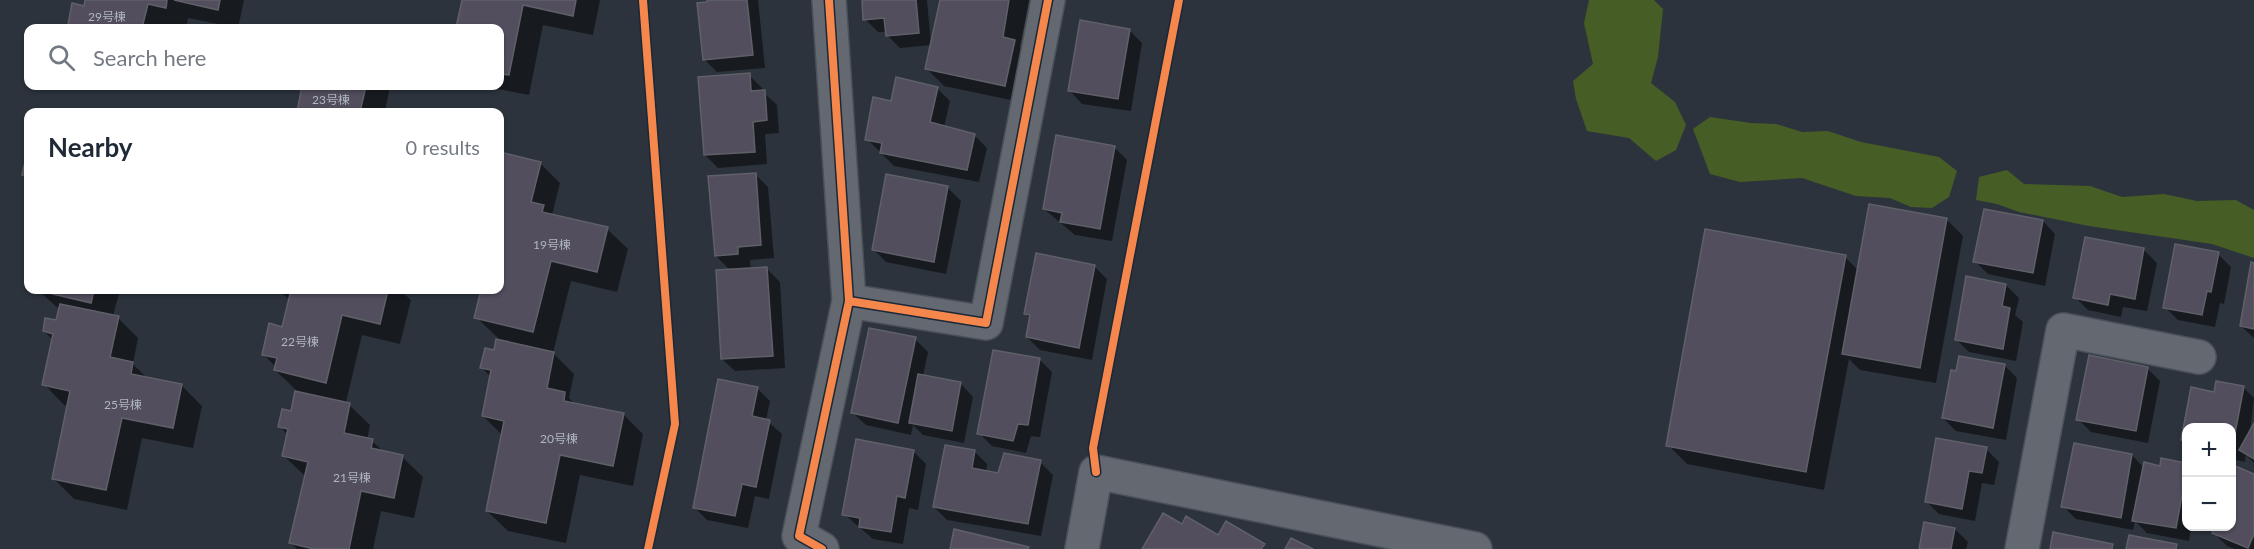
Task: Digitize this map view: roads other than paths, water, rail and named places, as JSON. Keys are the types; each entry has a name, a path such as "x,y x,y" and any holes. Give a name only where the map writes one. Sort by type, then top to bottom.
{"street":[{"path":"822,549 799,536 849,301 829,0"},
{"path":"849,301 986,323 1048,0"},
{"path":"2022,549 2063,330 2199,357"},
{"path":"1082,549 1096,472 1475,549"}]}
